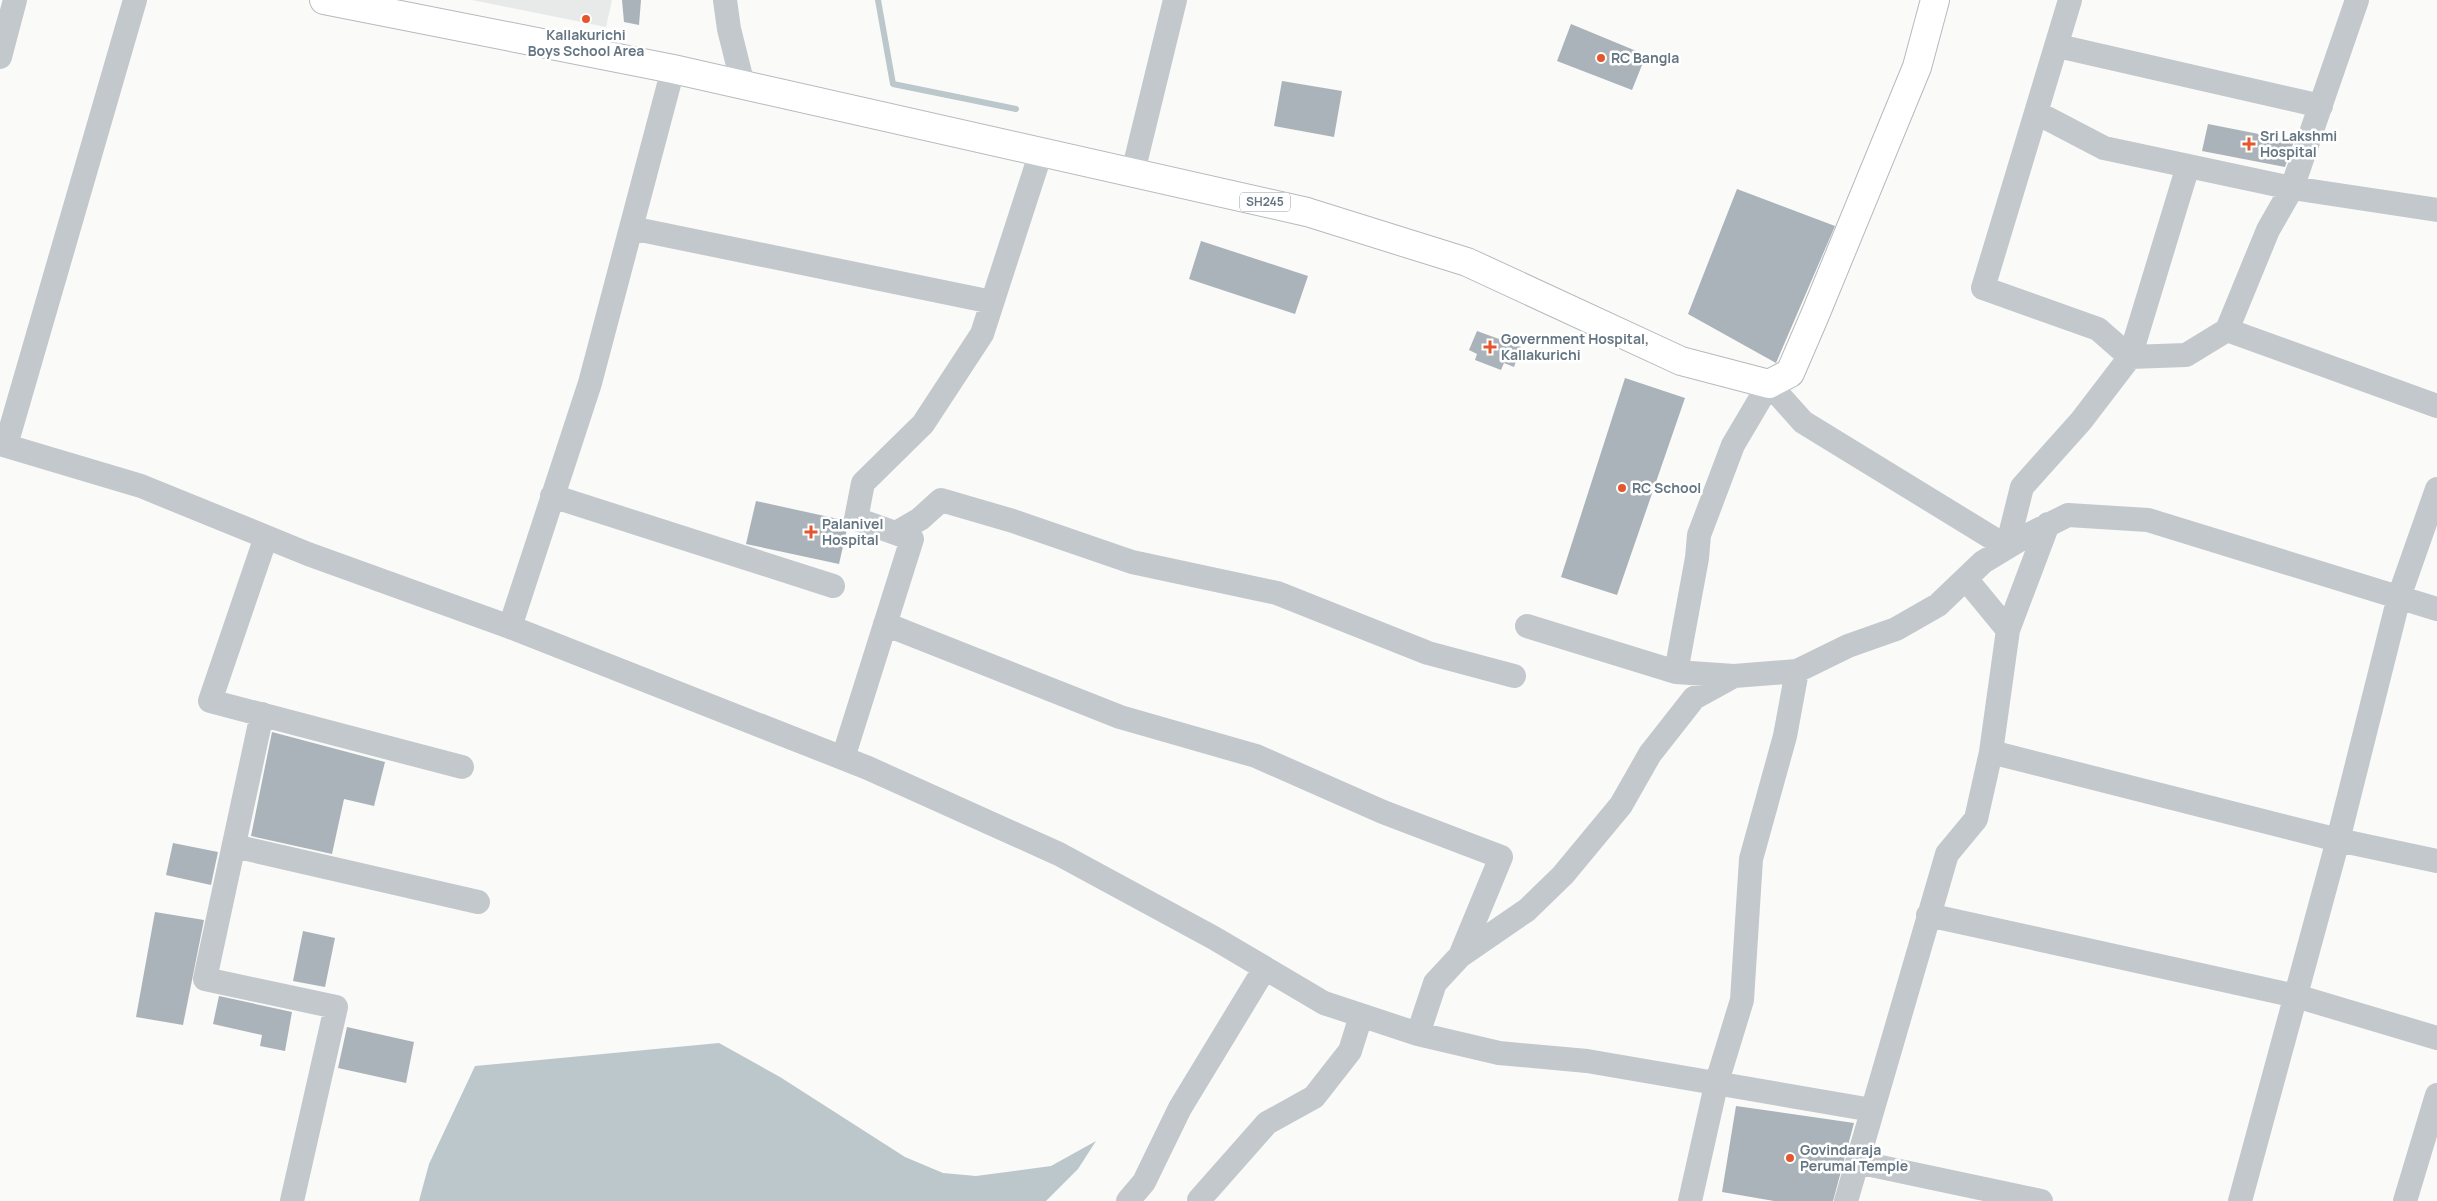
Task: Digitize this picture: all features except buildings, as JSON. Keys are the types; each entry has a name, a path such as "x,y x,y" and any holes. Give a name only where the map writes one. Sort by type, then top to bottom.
{"main road":[{"name":"SH245","path":"324,0 673,69 1307,212 1467,262 1680,361 1769,384"},
{"path":"1769,384 1790,373 1916,66 1935,0"}],"street":[{"path":"0,57 15,0"},
{"path":"135,0 3,445 141,486 266,537 510,627 843,758 1059,854 1214,938 1324,1004 1418,1034 1500,1053 1587,1061 1716,1085 1872,1110"},
{"path":"725,0 729,29 743,85"},
{"path":"1133,172 1175,0"},
{"path":"2070,0 2058,46 1983,288 2098,329 2130,357 2186,354 2227,330 2268,230 2292,188 2357,0"},
{"path":"2058,46 2321,106"},
{"path":"510,627 590,383 673,69"},
{"path":"2037,113 2104,148 2292,188 2437,210"},
{"path":"843,758 912,539 856,519 863,483 923,424 982,334 1041,152"},
{"path":"2007,547 2022,487 2081,421 2130,357 2188,166"},
{"path":"631,228 992,302"},
{"path":"2227,330 2437,406"},
{"path":"1676,672 1697,558 1699,535 1732,445 1769,384 1804,422 2007,547"},
{"path":"2240,1201 2338,840 2398,597 2437,489"},
{"path":"552,496 833,586"},
{"path":"896,534 920,519 941,500 1013,521 1132,562 1277,593 1428,653 1514,676"},
{"path":"1527,626 1676,672 1734,676 1797,671 1848,646 1896,629 1938,605 1983,562 2048,524 2068,515 2148,520 2437,609"},
{"path":"1846,1201 1947,854 1976,819 1992,752 2008,630 2048,524"},
{"path":"266,537 210,701 462,767"},
{"path":"1966,579 2008,630"},
{"path":"885,624 1120,717 1256,756 1383,812 1501,857 1460,956"},
{"path":"1690,1201 1716,1085 1742,1000 1751,860 1785,736 1797,671"},
{"path":"1418,1034 1435,983 1460,956 1527,910 1563,875 1621,805 1650,754 1694,698 1734,676"},
{"path":"262,714 205,979 336,1008 292,1201"},
{"path":"1992,752 2338,840 2437,861"},
{"path":"234,846 478,902"},
{"path":"1928,915 2296,996 2437,1038"},
{"path":"1128,1201 1144,1182 1180,1108 1265,968"},
{"path":"1199,1200 1267,1122 1314,1097 1350,1050 1361,1016"},
{"path":"2405,1201 2437,1095"},
{"path":"1857,1162 1975,1194 2041,1201"}],"shaded area":[{"name":"Kallakurichi Boys School Area","path":"472,0 612,0 606,27"},
{"path":"719,1043 780,1077 905,1157 943,1173 976,1176 1051,1166 1096,1141 1078,1169 1046,1201 419,1201 429,1164 475,1066"}],"waterway":[{"path":"878,0 893,84 1016,109"}],"place":[{"name":"Kallakurichi Boys School Area","path":"586,19"},
{"name":"RC Bangla","path":"1601,58"},
{"name":"Sri Lakshmi Hospital","path":"2249,144"},
{"name":"Government Hospital, Kallakurichi","path":"1490,347"},
{"name":"RC School","path":"1622,488"},
{"name":"Palanivel Hospital","path":"811,532"},
{"name":"Govindaraja Perumal Temple","path":"1790,1158"}]}
